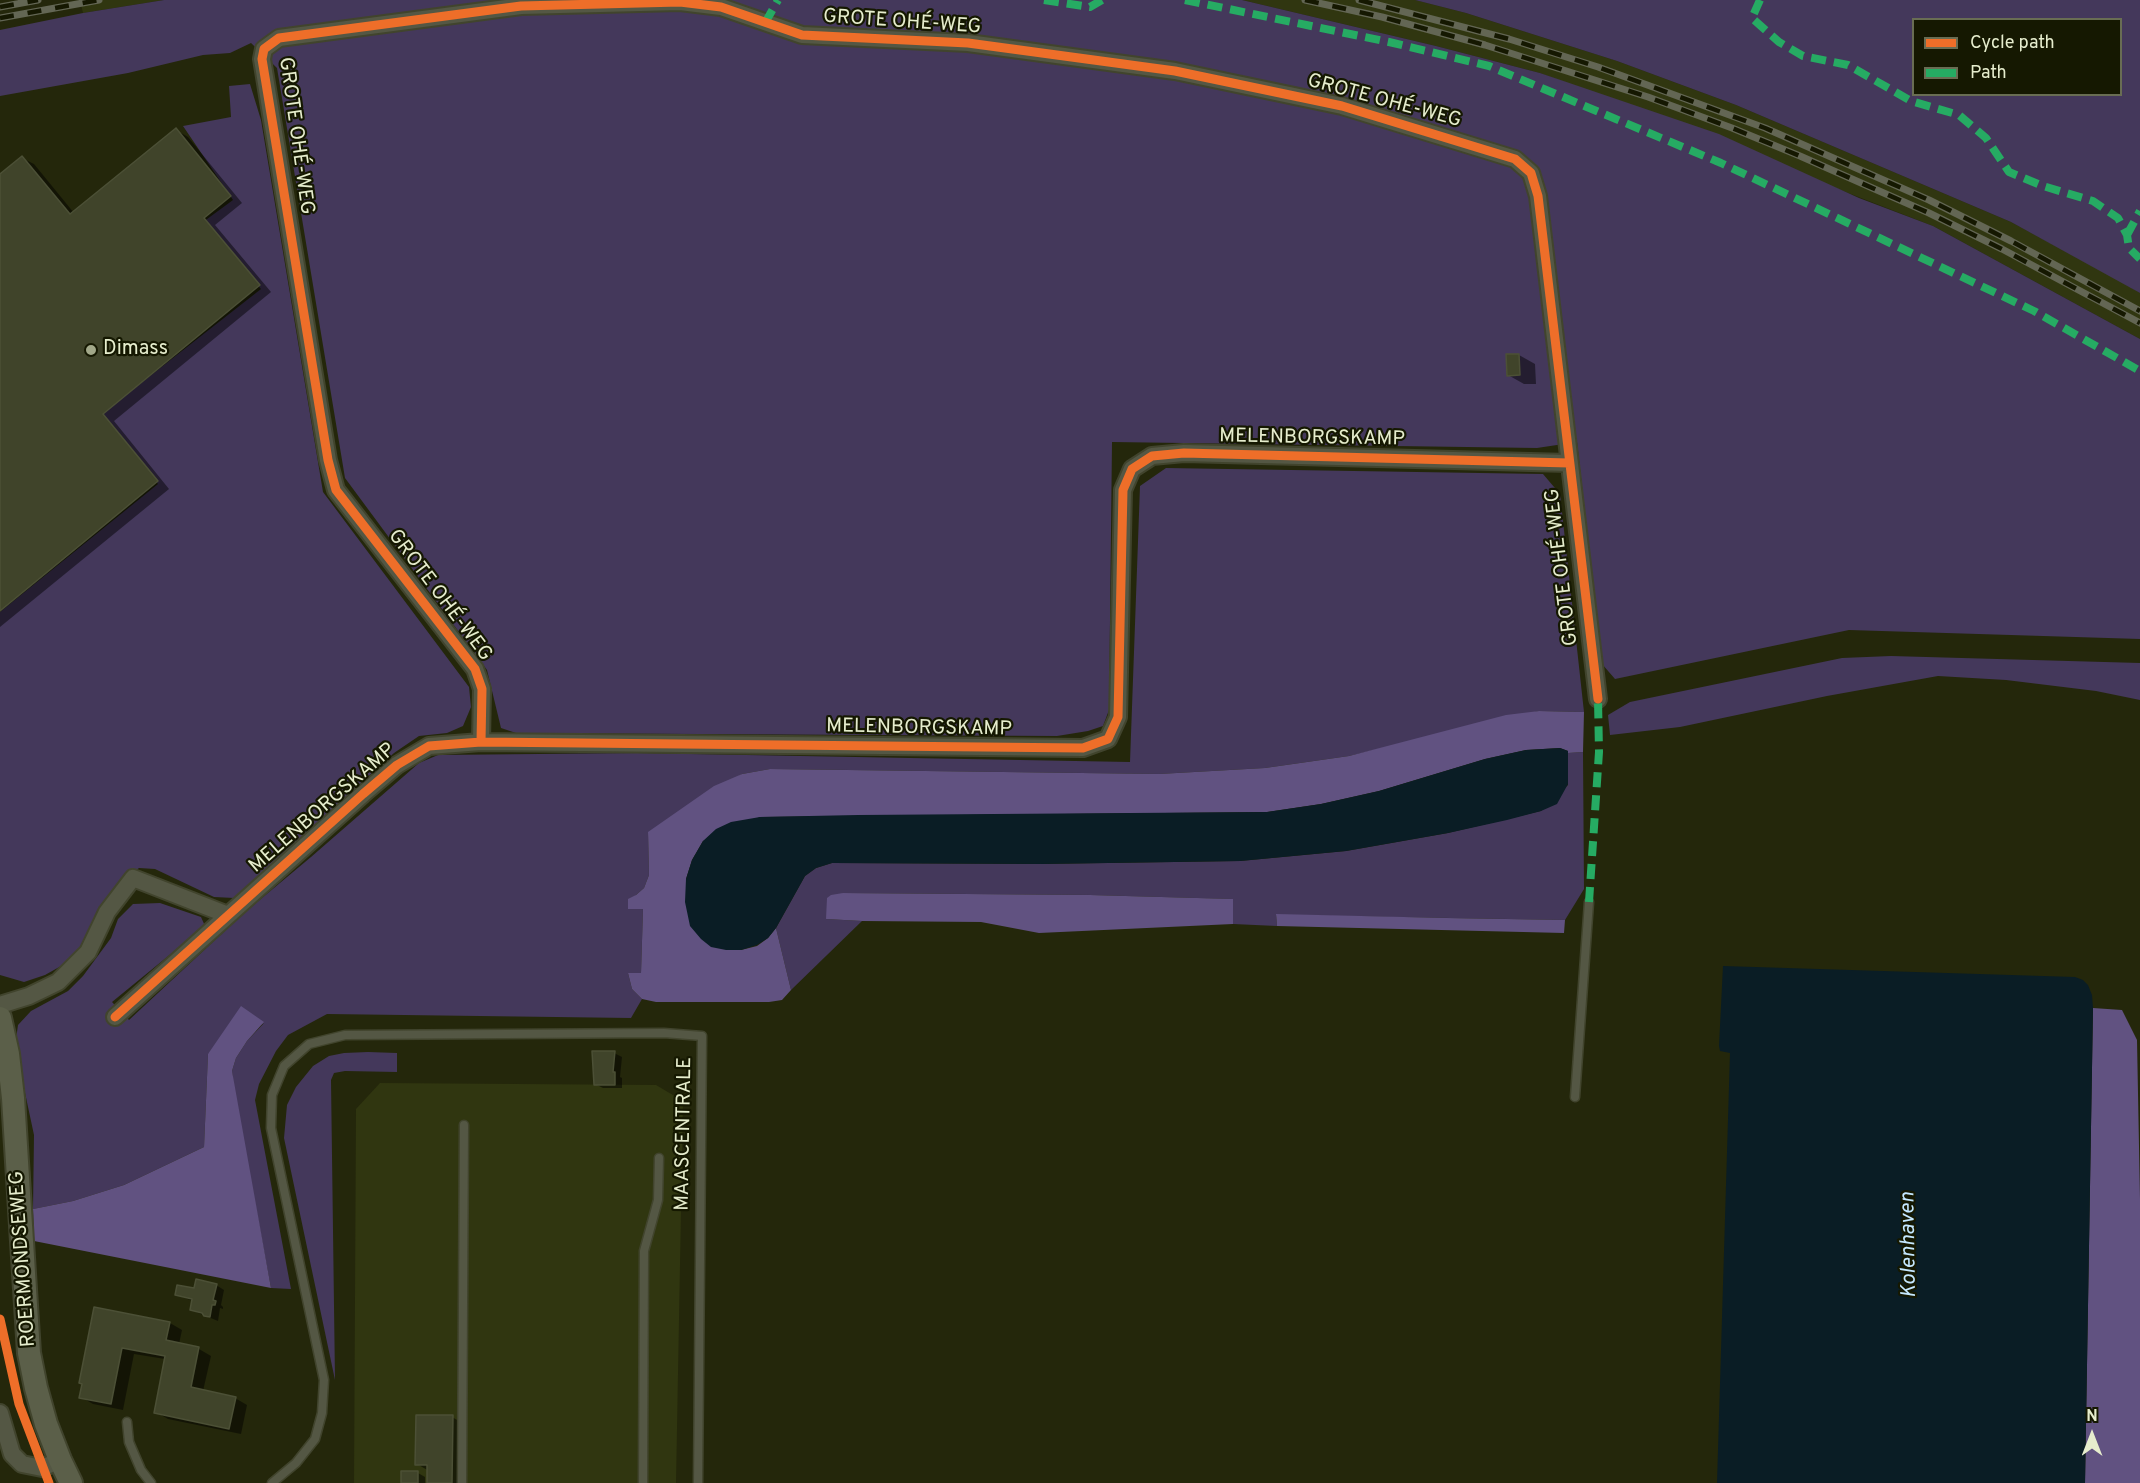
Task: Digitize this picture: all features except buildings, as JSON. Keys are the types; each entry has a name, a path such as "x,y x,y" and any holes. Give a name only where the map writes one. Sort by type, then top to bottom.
{"main road":[{"name":"ROERMONDSEWEG","path":"0,1018 8,1054 13,1098 29,1353 38,1397 60,1460 71,1483"}],"street":[{"name":"GROTE OHÉ-WEG","path":"481,742 482,689 475,669 336,490 328,460 262,59 264,49 279,38 521,6 680,2 721,7 802,35 968,43 1175,71 1341,106 1515,159 1531,173 1538,196 1598,699"},
{"name":"MELENBORGSKAMP","path":"115,1017 397,765 429,746 481,742 1083,748 1108,739 1118,717 1123,490 1132,470 1152,456 1184,453 1569,463"},
{"path":"0,1005 29,996 58,982 88,952 107,912 133,878 228,915"},
{"path":"0,1413 12,1454 22,1464 42,1468 60,1460"}],"lane":[{"path":"1575,1097 1589,902"},
{"name":"MAASCENTRALE","path":"272,1483 297,1463 315,1439 322,1413 324,1380 271,1128 272,1095 284,1066 309,1044 345,1035 664,1033 702,1036 698,1483"},
{"path":"462,1483 464,1125"},
{"path":"643,1483 644,1251 658,1200 659,1158"},
{"path":"127,1422 129,1442 141,1470 152,1483"}],"shaded area":[{"path":"80,0 164,0 83,13"},
{"path":"164,0 1242,0 1540,73 1719,134 1859,198 1933,226 2140,339 2140,639 1849,630 1615,679 1602,664 1577,442 1537,448 1112,442 1109,710 1103,726 1057,736 516,733 501,728 487,670 345,478 277,68 251,43 230,53 203,55 128,73 0,96 0,30"},
{"path":"1242,0 1415,0 1466,13 1617,61 1736,105 2011,222 2124,283 2140,293 2140,339 1933,226 1540,73"},
{"path":"1415,0 2140,0 2140,293 2011,222 1736,105 1617,61 1466,13"},
{"path":"250,84 261,120 323,492 469,687 471,707 463,726 447,733 419,736 394,753 234,898 214,897 155,869 139,868 123,879 79,951 70,961 45,975 24,982 0,975 0,612 158,484 99,416 261,289 203,222 233,200 183,126 231,117 229,86"},
{"path":"1166,468 1543,474 1560,494 1584,712 1539,711 1349,756 1265,768 1159,774 770,769 742,774 648,833 649,875 644,888 636,895 628,909 643,909 641,973 628,973 632,989 642,999 631,1018 327,1014 288,1035 276,1051 259,1084 255,1100 291,1289 271,1288 234,1091 232,1071 236,1058 247,1041 264,1023 208,1054 204,1147 124,1185 73,1201 33,1209 34,1135 15,1046 18,1025 31,1011 68,991 83,976 111,938 118,919 133,904 160,903 201,917 205,926 112,1002 129,1020 244,913 419,763 438,755 637,753 1130,762 1140,486"},
{"path":"1891,656 2140,663 2140,700 2096,691 2006,680 1938,676 1827,696 1680,727 1610,735 1608,715 1630,702 1842,658"},
{"path":"1539,711 1584,712 1583,752 1568,753 1560,748 1526,750 1485,759 1379,791 1321,804 1267,812 760,817 703,841 692,860 686,879 741,950 757,946 776,928 791,990 782,1000 769,1002 656,1002 642,999 632,989 628,973 641,973 643,909 628,909 628,899 644,888 649,875 648,832 714,786 742,774 770,769 1159,774 1265,768 1349,756 1506,715"},
{"path":"1583,752 1584,889 1565,920 1276,915 1277,926 1233,924 1232,899 1090,895 843,893 826,919 862,921 791,990 776,928 805,876 816,868 832,863 1041,864 1240,861 1346,851 1448,833 1541,811 1568,785 1568,753"},
{"path":"843,893 1233,899 1233,924 1039,933 981,922 826,919 827,898"},
{"path":"1276,914 1565,920 1564,933 1277,926"},
{"path":"241,1006 264,1022 247,1041 236,1058 232,1071 271,1288 34,1241 33,1209 73,1201 124,1185 204,1147 208,1054"},
{"path":"2093,1008 2122,1010 2137,1040 2140,1199 2140,1483 2085,1483"},
{"path":"368,1052 397,1053 397,1072 345,1071 334,1073 331,1080 335,1380 284,1138 287,1105 296,1087 313,1066 329,1056"},
{"path":"380,1083 656,1085 683,1101 676,1483 354,1483 356,1109"}],"water":[{"path":"1560,748 1568,751 1568,784 1557,804 1507,820 1346,851 1240,861 1041,864 832,863 816,868 805,876 768,938 757,945 741,950 711,947 701,939 690,926 685,902 686,879 692,860 703,841 716,829 731,822 760,817 858,815 1267,812 1321,804 1379,791 1485,759 1526,750"},
{"name":"Kolenhaven","path":"1723,966 2075,977 2088,985 2093,1008 2085,1483 1717,1483 1730,1053 1720,1051 1719,1046"}],"railway":[{"path":"0,7 38,0"},
{"path":"0,18 99,0"},
{"path":"1305,0 1382,17 1485,45 1648,97 1732,128 1929,213 2002,249 2140,323"},
{"path":"1359,0 1509,39 1598,67 1765,128 1929,200 2011,241 2140,311"}],"marked path":[{"path":"765,23 778,0"},
{"path":"1044,0 1090,7 1102,0"},
{"path":"1185,0 1389,42 1489,66 1721,163 2034,311 2140,371"},
{"path":"1760,0 1752,18 1779,42 1803,56 1848,65 1911,101 1959,115 1986,138 2009,172 2043,186 2093,201 2118,218 2127,235 2129,248 2140,259"},
{"path":"2127,235 2140,211"},
{"path":"1589,902 1599,752 1598,699"}],"cycle path":[{"path":"481,742 482,689 475,669 336,490 328,460 262,59 264,49 279,38 521,6 680,2 721,7 802,35 968,43 1175,71 1342,106 1515,159 1531,173 1538,196 1598,699"},
{"path":"115,1017 363,794 397,765 429,746 481,742 1083,748 1108,739 1118,717 1123,490 1132,469 1152,456 1184,453 1569,463"},
{"path":"0,1319 19,1404 49,1483"}],"place":[{"name":"Dimass","path":"91,350"}]}
